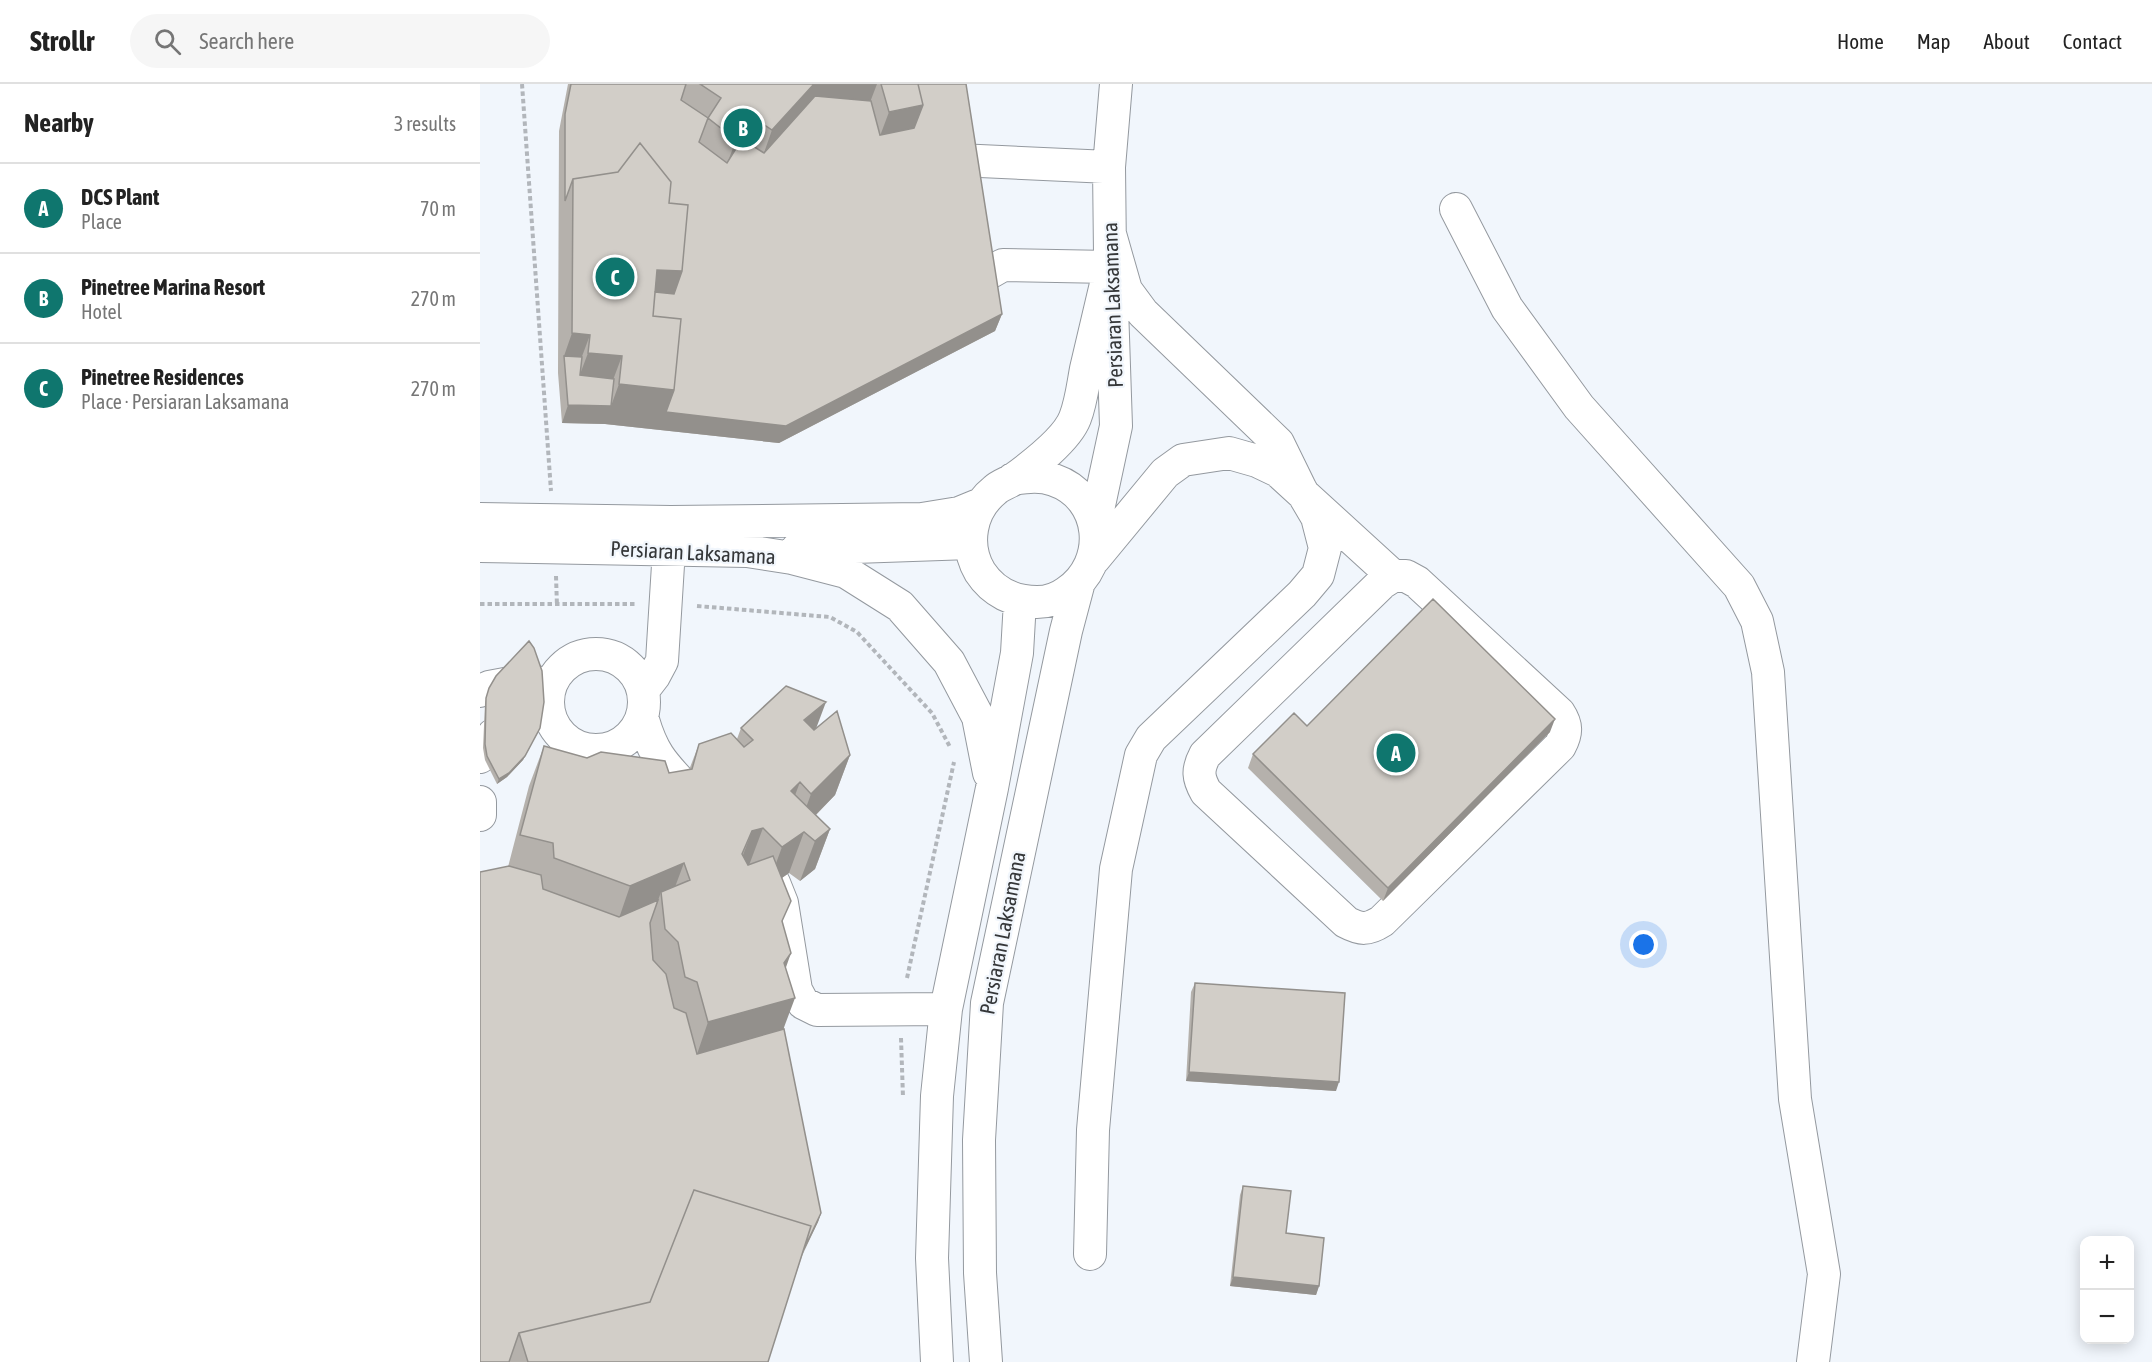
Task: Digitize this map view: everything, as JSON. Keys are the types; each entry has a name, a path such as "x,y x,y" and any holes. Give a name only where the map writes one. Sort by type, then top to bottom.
{"street":[{"name":"Persiaran Laksamana","path":"1095,524 1116,426 1109,167 1116,84"},
{"path":"911,158 1109,167"},
{"path":"1456,209 1507,308 1579,407 1739,585 1757,621 1768,672 1795,1099 1824,1274 1813,1362"},
{"path":"1090,1254 1093,1130 1116,869 1142,754 1151,738 1302,594 1318,575 1325,548 1317,517 1278,443 1143,313 1126,290 1110,234"},
{"path":"930,305 1003,265 1110,267 1075,419 1055,444 1013,479 995,489 981,504 973,522 970,543 975,562 986,580 1001,593 1020,601 1041,602 1060,597 1087,571 1165,473 1182,460 1229,453 1257,461 1278,471 1393,576 1406,576 1417,582 1559,713 1566,723 1566,735 1560,746 1382,921 1371,928 1358,928 1347,922 1206,792 1199,780 1199,767 1205,755 1382,583 1393,576"},
{"path":"1013,479 1034,476 1054,480 1072,490 1086,505 1095,524 1096,541 1087,571"},
{"name":"Persiaran Laksamana","path":"670,536 922,519 959,513 981,504"},
{"path":"480,519 554,534"},
{"path":"480,546 554,534 670,536 662,661 643,704 635,732 624,743 611,749 597,751 582,748 548,735 484,743"},
{"name":"Persiaran Laksamana","path":"670,536 792,558 846,572 900,606 949,662 978,717 992,789"},
{"path":"747,551 970,543"},
{"name":"Persiaran Laksamana","path":"986,1362 980,1273 979,1140 987,1003 1064,642 1087,571"},
{"name":"Persiaran Laksamana","path":"937,1362 932,1258 937,1096 946,1009 992,789 1017,653 1020,601"},
{"path":"582,748 568,741 557,731 550,718 548,703 550,688 556,674 567,663 580,656 595,653 613,656 629,666 635,673 649,741 656,754 684,786"},
{"path":"480,691 489,687 556,674"},
{"path":"480,802 480,815"},
{"path":"774,883 782,903 796,990 803,1004 817,1010 946,1009"}],"path":[{"path":"522,84 554,534 557,606"},
{"path":"480,604 557,606 666,603 830,617 857,632 932,713 955,755 900,1010"}],"building":[{"path":"571,84 686,84 681,100 708,118 699,142 727,163 742,139 764,153 815,96 871,101 880,135 914,128 923,105 918,84 966,84 1002,314 786,426 666,412 674,390 681,319 653,316 655,292 674,294 682,271 688,205 669,203 671,182 640,143 618,172 573,179 565,201 565,114"},
{"path":"700,84 814,84 772,130 751,116 736,140 708,118 721,98"},
{"path":"881,84 918,84 923,105 889,112"},
{"path":"640,143 671,182 669,203 688,205 682,271 657,270 653,316 681,319 674,390 619,384 622,356 588,353 590,335 572,333 573,179 618,172"},
{"path":"564,356 582,357 580,375 614,379 611,406 568,405"},
{"path":"1433,599 1555,719 1388,888 1253,754 1294,713 1307,726"},
{"path":"529,641 534,648 542,671 544,702 540,728 525,756 509,773 499,779 487,756 485,744 486,698 496,676"},
{"path":"786,686 826,702 804,720 814,730 837,711 850,755 811,794 800,782 791,791 830,829 815,841 804,832 782,847 763,828 752,831 742,854 748,865 773,856 791,901 782,921 791,953 784,963 795,998 708,1022 697,982 685,977 678,942 665,929 661,892 690,880 684,863 630,886 554,858 553,843 520,835 544,746 587,758 601,752 665,761 669,773 692,769 699,744 731,733 744,747 753,740 741,728"},
{"path":"509,866 541,875 543,889 619,917 658,900 650,923 653,960 666,974 674,1008 686,1013 697,1054 784,1029 821,1213 804,1249 811,1226 694,1190 650,1302 519,1333 509,1362 480,1362 480,872"},
{"path":"1195,983 1345,993 1339,1082 1189,1072"},
{"path":"1243,1186 1291,1191 1286,1233 1324,1238 1319,1286 1233,1277"},
{"path":"694,1190 811,1226 768,1362 528,1362 519,1333 650,1302"}],"place":[{"name":"Pinetree Marina Resort","path":"743,128"},
{"name":"Pinetree Residences","path":"615,277"},
{"name":"DCS Plant","path":"1396,753"}]}
